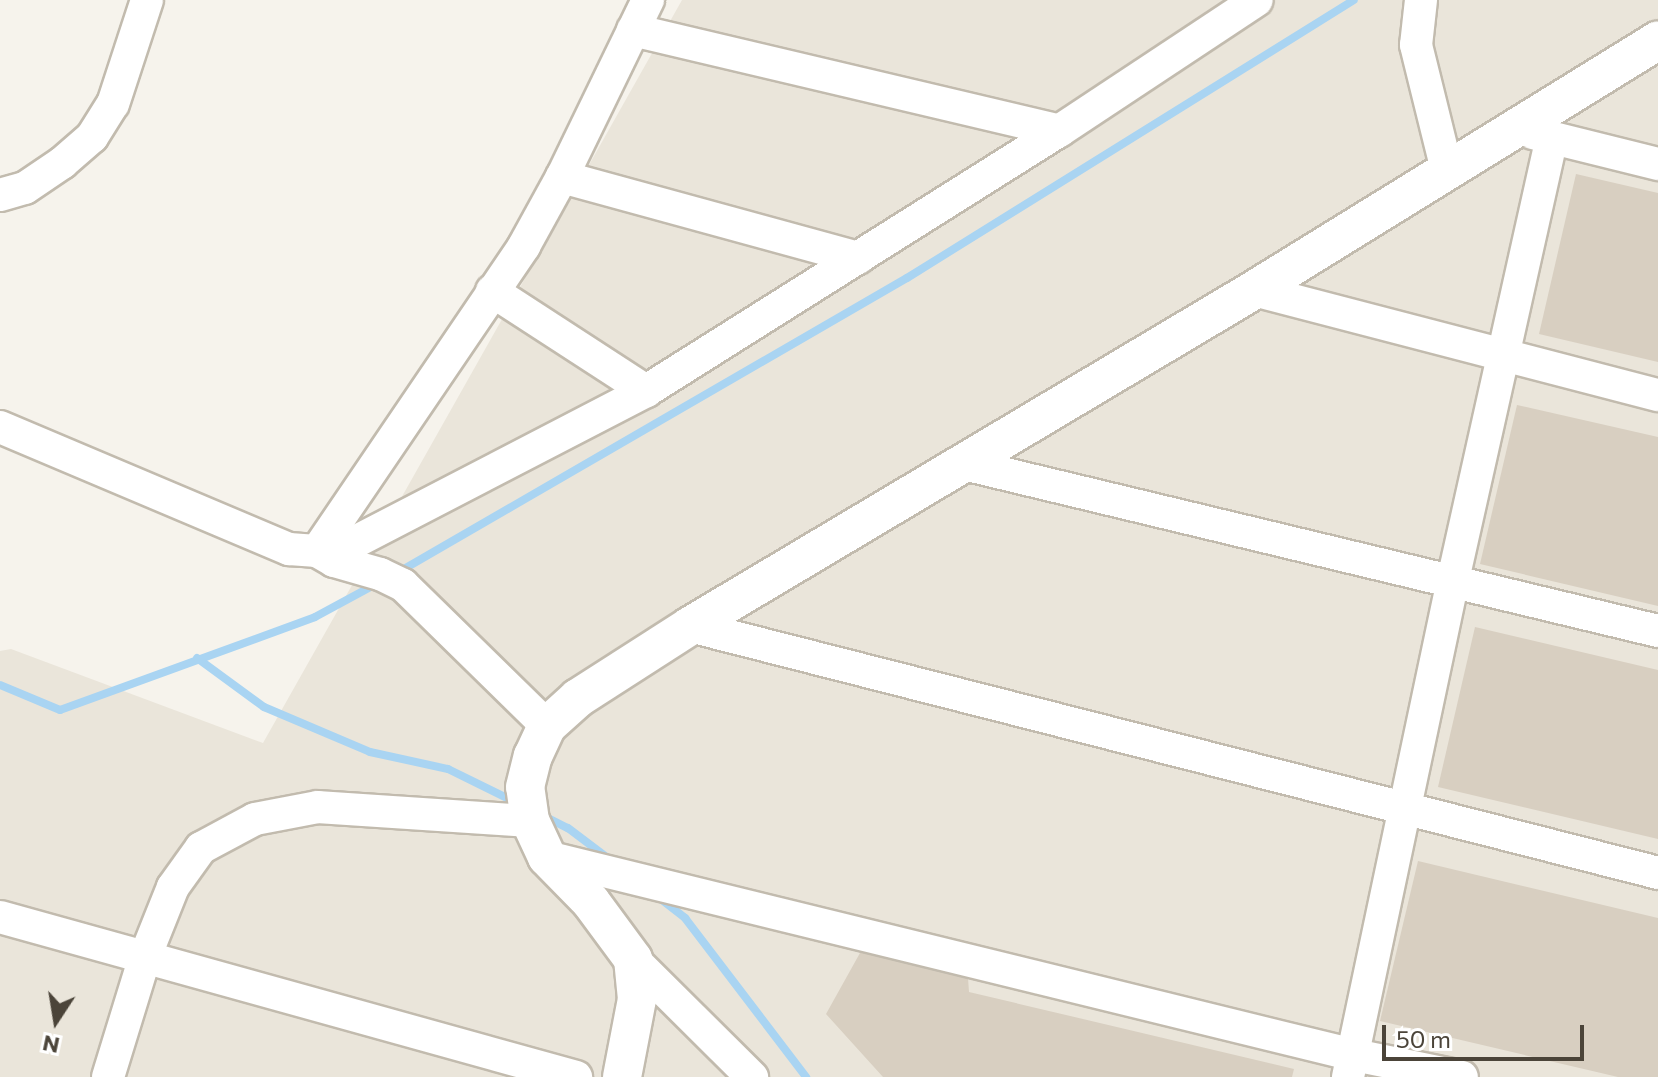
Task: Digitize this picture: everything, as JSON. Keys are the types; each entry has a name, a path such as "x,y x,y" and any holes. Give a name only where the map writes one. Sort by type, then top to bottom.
{"street":[{"path":"0,195 25,188 62,163 92,137 113,104 147,0"},
{"path":"317,551 524,246 562,177 648,0"},
{"path":"0,427 289,549 317,551 355,542 646,391 1059,131 1257,0"},
{"path":"1421,0 1416,45 1447,170"},
{"path":"633,30 1059,131"},
{"path":"752,1077 633,959 591,902 547,857 530,821 525,787 533,756 547,726 578,698 690,626 1254,290 1658,40"},
{"path":"1515,127 1658,164"},
{"path":"1351,1066 1453,580 1552,138"},
{"path":"562,177 858,258"},
{"path":"1254,290 1658,395"},
{"path":"492,291 646,391"},
{"path":"964,464 1658,631"},
{"path":"317,551 334,561 380,574 403,585 547,726"},
{"path":"690,626 1658,873"},
{"path":"108,1077 145,957 173,887 201,848 255,819 318,807 530,821"},
{"path":"547,857 1351,1066 1462,1077"},
{"path":"0,917 576,1077"},
{"path":"622,1077 637,999 633,959"}],"shaded area":[{"path":"682,0 1658,0 1658,1077 0,1077 0,651 11,649 263,743"}],"building":[{"path":"1576,174 1658,193 1658,362 1539,334"},
{"path":"1517,405 1658,437 1658,606 1480,564"},
{"path":"1475,627 1658,670 1658,839 1438,787"},
{"path":"1418,861 1658,918 1658,1077 1618,1077 1380,1021"},
{"path":"865,944 968,978 969,992 1294,1069 1292,1077 883,1077 826,1014"}],"waterway":[{"path":"397,573 907,278 1354,0"},
{"path":"0,685 60,710 315,617 378,583"},
{"path":"197,658 264,707 370,752 448,769 517,803"},
{"path":"540,814 568,828 609,859"},
{"path":"657,896 685,918 806,1077"}]}
